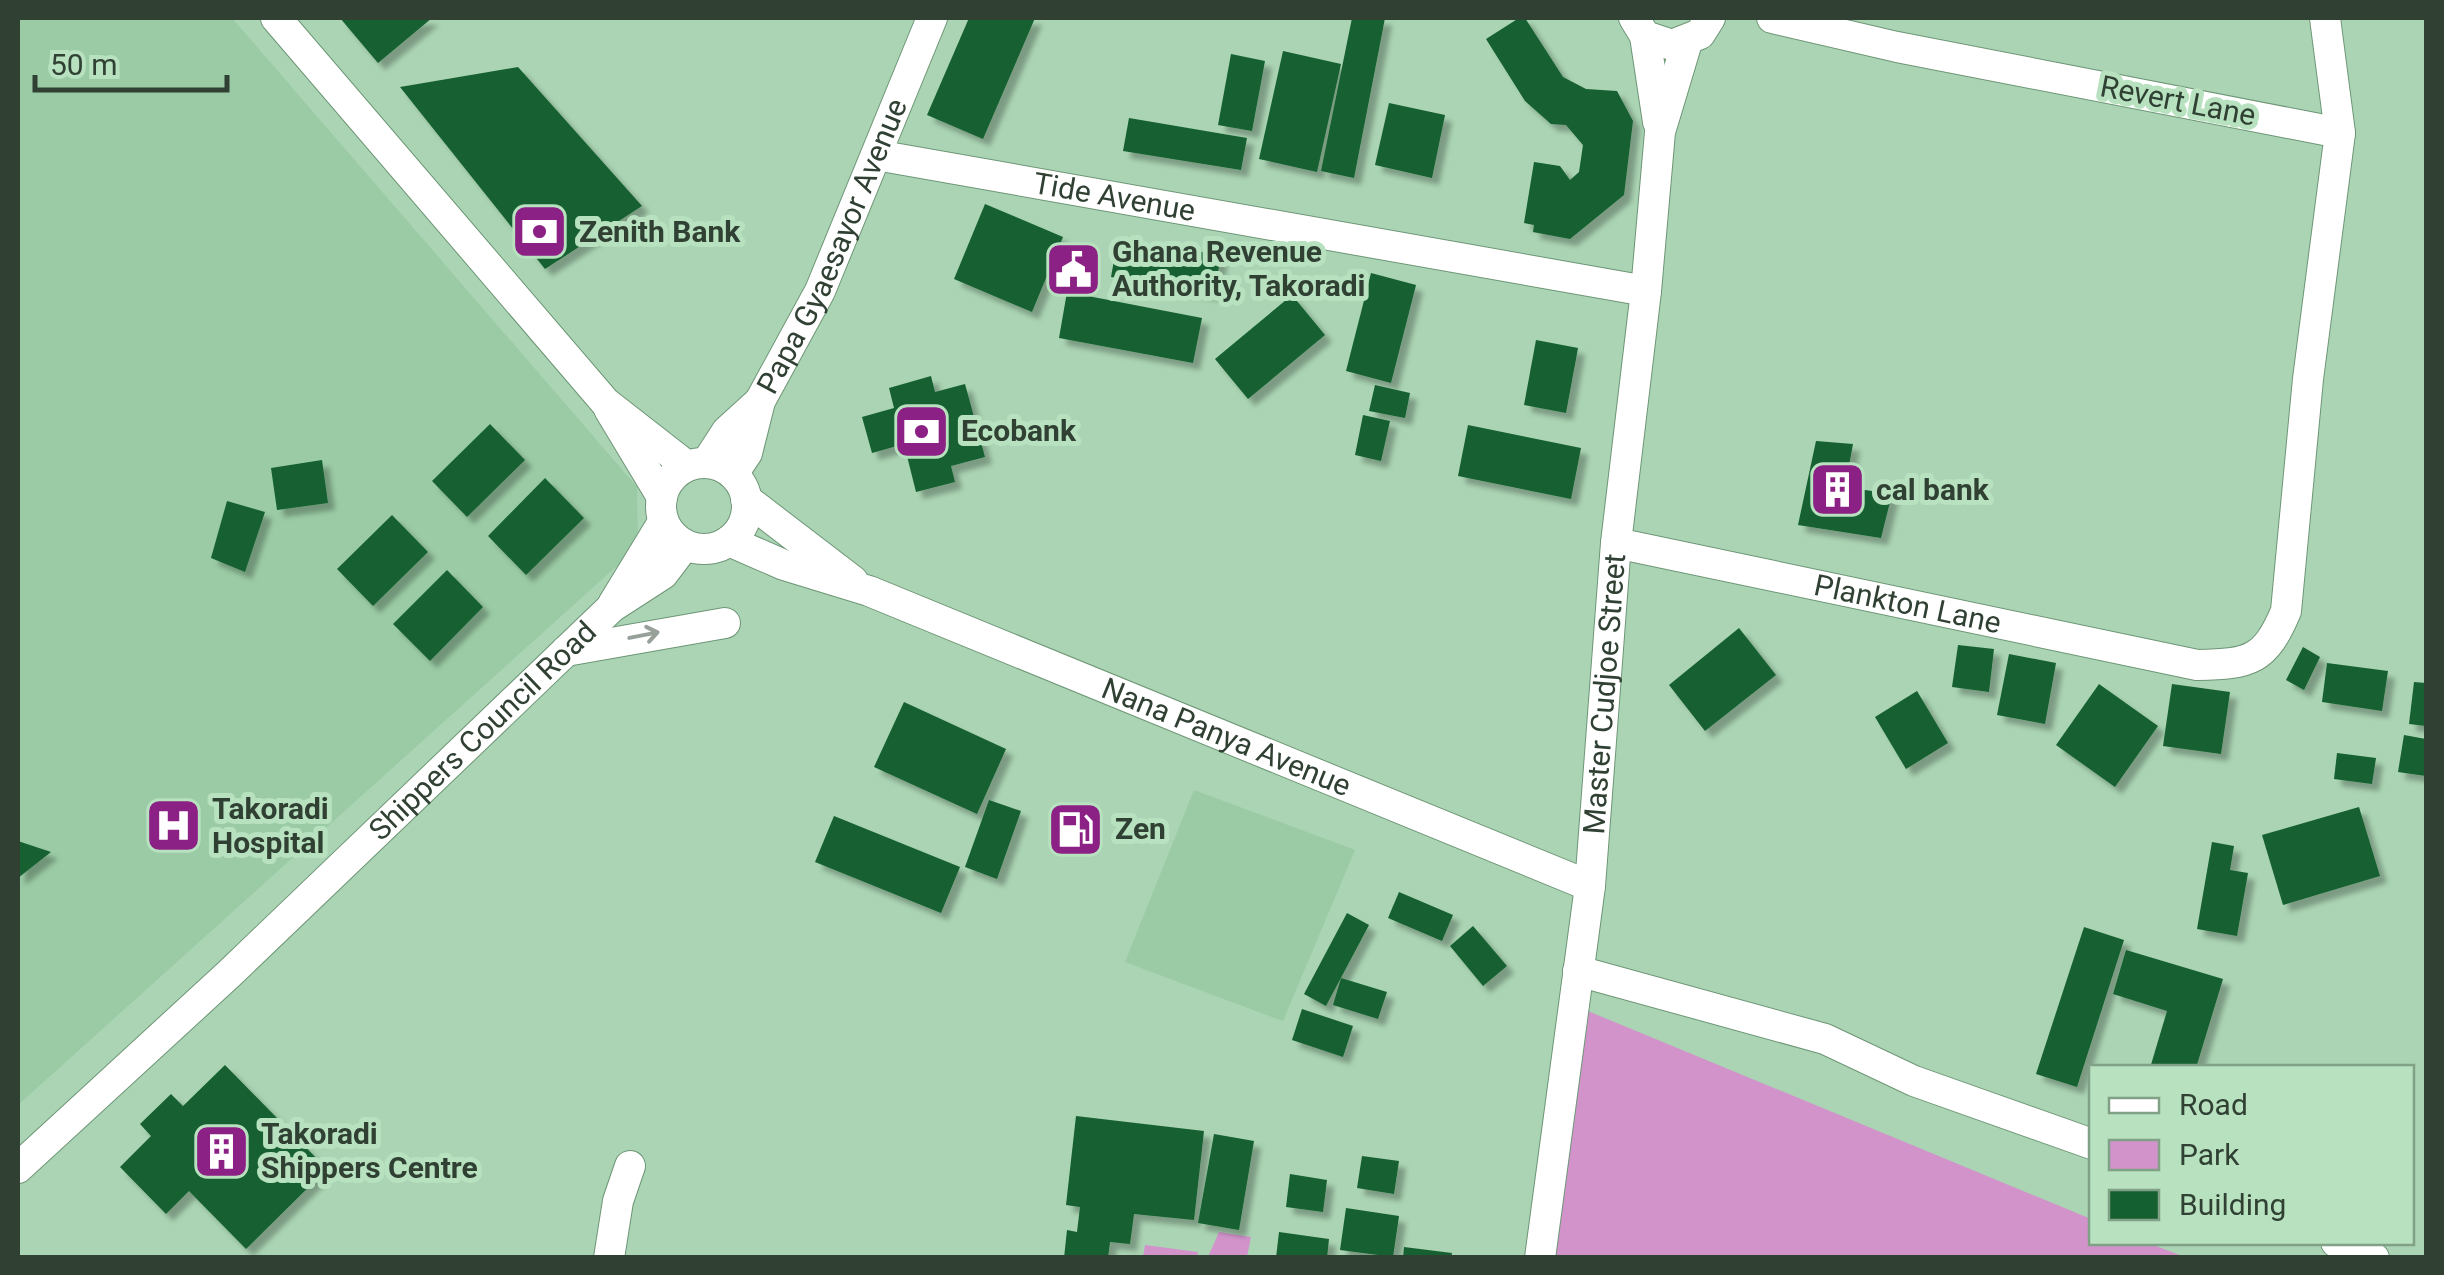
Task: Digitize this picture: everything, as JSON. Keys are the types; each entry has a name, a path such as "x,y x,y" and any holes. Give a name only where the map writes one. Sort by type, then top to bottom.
{"street":[{"path":"276,18 605,402 663,510 685,545 712,549 729,542 744,522 718,475 670,479 663,510 612,607"},
{"name":"Papa Gyaesayor Avenue","path":"718,475 747,453 760,401 820,291 932,18"},
{"path":"1635,24 1672,46 1700,34 1710,18"},
{"name":"Revert Lane","path":"1772,18 1896,47 2340,132"},
{"path":"2325,18 2340,132"},
{"name":"Master Cudjoe Street","path":"1635,24 1660,132"},
{"name":"Master Cudjoe Street","path":"1540,1258 1590,886 1616,543 1646,292 1660,132 1687,42"},
{"name":"Plankton Lane","path":"1616,543 2198,665 2252,660 2272,642 2286,610 2308,379 2340,132"},
{"name":"Tide Avenue","path":"876,155 1646,292"},
{"name":"Nana Panya Avenue","path":"605,402 718,475 863,589"},
{"name":"Nana Panya Avenue","path":"729,542 784,565 863,589 1590,886"},
{"name":"Shippers Council Road","path":"18,1168 229,974 564,651 612,607 663,574 685,545"},
{"path":"564,651 725,623"},
{"path":"1578,971 1825,1039 1914,1081 2089,1143"},
{"path":"609,1258 618,1201 630,1166"},
{"path":"2343,1245 2374,1258"}],"shaded area":[{"name":"Takoradi Hospital","path":"18,18 232,18 637,487 638,547 18,1105"},
{"path":"1194,790 1355,850 1283,1021 1125,962"}],"green space":[{"path":"1583,1009 2089,1218 2089,1245 2153,1245 2185,1257 1553,1258"},
{"path":"1219,1232 1251,1237 1247,1257 1208,1257"},
{"path":"1145,1245 1198,1252 1197,1257 1143,1257"}],"building":[{"path":"340,18 432,18 378,63"},
{"path":"969,18 1035,18 983,139 927,115"},
{"path":"1352,18 1385,18 1354,178 1321,171"},
{"path":"1525,18 1563,77 1586,89 1617,91 1633,121 1624,195 1570,239 1533,232 1534,225 1524,223 1534,162 1560,166 1570,180 1579,172 1583,145 1566,125 1551,124 1525,101 1486,39"},
{"path":"1283,51 1341,64 1317,172 1259,159"},
{"path":"1231,54 1265,61 1252,131 1218,125"},
{"path":"518,67 642,206 545,269 400,87"},
{"path":"1389,103 1445,115 1432,178 1375,165"},
{"path":"1129,118 1247,138 1241,170 1123,151"},
{"path":"985,204 1063,237 1032,312 954,279"},
{"path":"1118,238 1221,255 1214,294 1111,277"},
{"path":"1371,273 1416,285 1391,383 1346,371"},
{"path":"1067,292 1202,318 1193,363 1059,338"},
{"path":"1292,295 1325,335 1248,399 1215,359"},
{"path":"1536,340 1578,348 1566,413 1524,405"},
{"name":"Ecobank","path":"931,376 935,392 965,384 985,457 951,466 955,482 916,492 904,444 872,453 862,417 894,408 889,388"},
{"path":"1375,385 1410,393 1405,418 1369,411"},
{"path":"1363,415 1390,421 1381,461 1355,455"},
{"path":"490,424 525,460 467,517 432,481"},
{"path":"1468,425 1581,448 1571,499 1458,476"},
{"name":"cal bank","path":"1816,441 1853,444 1845,487 1892,494 1881,538 1798,525"},
{"path":"322,460 328,503 277,510 271,468"},
{"path":"545,478 584,518 526,575 488,536"},
{"path":"227,501 265,512 245,572 211,558"},
{"path":"392,515 428,552 373,606 337,569"},
{"path":"447,570 483,607 430,661 393,624"},
{"path":"1739,628 1776,675 1705,731 1669,685"},
{"path":"1958,645 1994,649 1989,692 1952,687"},
{"path":"2303,647 2320,657 2304,690 2286,680"},
{"path":"2009,654 2056,663 2045,724 1997,715"},
{"path":"2327,663 2388,671 2382,711 2322,702"},
{"path":"2414,682 2426,683 2426,726 2409,724"},
{"path":"2099,684 2158,726 2115,787 2056,745"},
{"path":"2172,684 2230,692 2221,754 2163,746"},
{"path":"1917,691 1948,743 1906,769 1875,717"},
{"path":"904,702 1006,749 977,814 874,767"},
{"path":"2404,735 2426,739 2426,776 2398,772"},
{"path":"2337,753 2376,758 2372,784 2334,779"},
{"path":"989,800 1021,811 997,879 965,867"},
{"path":"2359,807 2380,876 2283,905 2262,835"},
{"path":"834,816 960,867 941,913 815,862"},
{"path":"18,841 51,852 18,878"},
{"path":"2212,842 2234,846 2230,870 2248,873 2237,936 2197,929"},
{"path":"1399,892 1453,915 1442,941 1388,918"},
{"path":"1347,913 1369,925 1326,1006 1304,994"},
{"path":"1473,926 1507,966 1483,986 1450,946"},
{"path":"2084,927 2124,940 2077,1087 2036,1074"},
{"path":"2126,950 2223,979 2197,1065 2151,1065 2167,1011 2113,994"},
{"path":"1341,978 1387,992 1378,1019 1333,1005"},
{"path":"1302,1009 1353,1026 1343,1057 1292,1040"},
{"name":"Takoradi Shippers Centre","path":"225,1065 327,1169 246,1249 189,1191 166,1214 120,1167 151,1136 140,1124 171,1094 183,1106"},
{"path":"1076,1116 1204,1131 1194,1220 1134,1214 1130,1244 1110,1242 1108,1258 1064,1258 1067,1230 1077,1232 1080,1207 1066,1205"},
{"path":"1214,1134 1254,1141 1239,1230 1198,1223"},
{"path":"1362,1156 1399,1161 1394,1194 1357,1188"},
{"path":"1290,1174 1327,1180 1323,1212 1286,1207"},
{"path":"1346,1208 1399,1216 1393,1257 1340,1250"},
{"path":"1279,1232 1329,1239 1327,1258 1276,1258"},
{"path":"1404,1247 1452,1253 1451,1258 1403,1258"}],"place":[{"name":"Zenith Bank","path":"540,232"},
{"name":"Ghana Revenue Authority, Takoradi","path":"1073,269"},
{"name":"Ecobank","path":"922,431"},
{"name":"cal bank","path":"1837,490"},
{"name":"Takoradi Hospital","path":"173,826"},
{"name":"Zen","path":"1076,829"},
{"name":"Takoradi Shippers Centre","path":"222,1151"}]}
